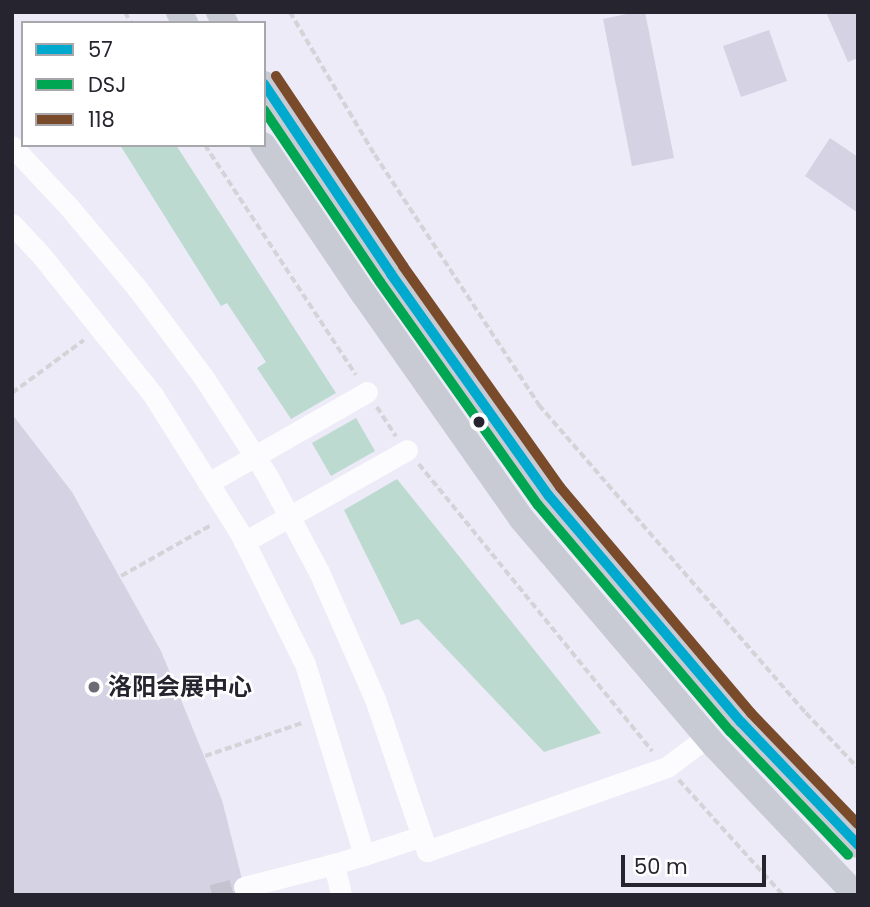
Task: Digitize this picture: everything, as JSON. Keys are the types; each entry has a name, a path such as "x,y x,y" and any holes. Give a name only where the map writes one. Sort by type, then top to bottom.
{"main road":[{"path":"266,87 391,274 549,496 741,722 858,845"},
{"path":"264,147 362,293 522,518 707,737 856,895"}],"street":[{"path":"12,146 69,207 136,288 204,378 255,457 319,572 376,699 428,851 667,767 707,737"},
{"path":"12,224 41,255 152,395 244,542 305,664 364,855"},
{"path":"208,483 367,392"},
{"path":"244,542 407,450"},
{"path":"244,887 334,864 422,836"},
{"path":"334,864 341,895"}],"path":[{"path":"290,12 375,155 539,405 806,713 858,768"},
{"path":"206,147 407,450 667,767 783,895"},
{"path":"12,393 100,329"},
{"path":"121,576 228,515"},
{"path":"205,756 321,717"}],"green space":[{"path":"121,147 177,147 336,393 291,419 257,368 266,362 227,303 221,306"},
{"path":"356,418 375,451 331,476 312,443"},
{"path":"397,479 601,733 544,752 418,619 401,625 344,510"}],"building":[{"path":"645,12 674,158 632,166 603,19"},
{"path":"826,12 858,12 858,58 848,62"},
{"path":"769,30 787,81 741,97 723,46"},
{"path":"830,138 858,157 858,213 805,176"},
{"name":"洛阳会展中心","path":"12,414 72,492 161,651 222,800 246,895 12,895"}],"tunnel":[{"path":"212,895 244,887"}],"transit line":[{"name":"118","path":"276,76 403,266 560,487 751,713 858,824"},
{"name":"57","path":"266,87 391,274 549,496 741,722 858,845"},
{"name":"DSJ","path":"266,113 380,282 538,505 730,731 848,855"}],"place":[{"name":"洛阳会展中心","path":"94,687"}]}
